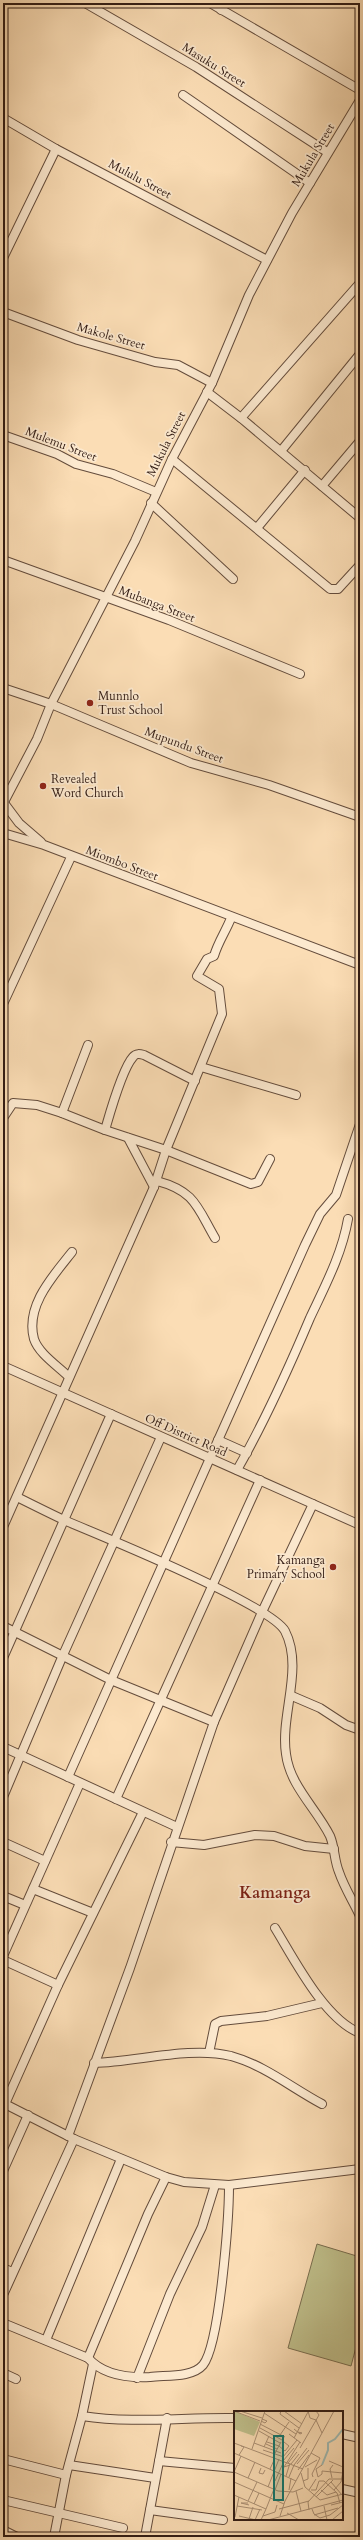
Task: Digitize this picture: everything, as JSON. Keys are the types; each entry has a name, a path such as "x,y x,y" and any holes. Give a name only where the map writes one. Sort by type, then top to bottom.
{"street":[{"name":"Masuku Street","path":"85,3 196,67 328,152"},
{"path":"210,3 223,7 360,90"},
{"path":"183,95 310,182"},
{"name":"Mukula Street","path":"3,804 37,740 51,704 106,597 172,458 212,383 248,295 310,182 360,100"},
{"name":"Mululu Street","path":"3,118 56,149 267,260"},
{"path":"3,258 56,149"},
{"path":"241,418 360,283"},
{"name":"Makole Street","path":"3,312 78,340 155,362 178,365 212,383"},
{"path":"281,451 360,354"},
{"path":"207,392 305,470 360,518"},
{"name":"Mulemu Street","path":"3,435 57,454 76,464 113,474 156,492"},
{"path":"322,486 360,441"},
{"path":"172,458 330,589 338,589 360,565"},
{"path":"257,528 305,470"},
{"path":"151,503 234,579"},
{"name":"Mubanga Street","path":"3,560 169,620 300,674"},
{"name":"Mupundu Street","path":"3,688 51,704 191,763 269,785 360,817"},
{"path":"3,804 19,823 44,845"},
{"name":"Miombo Street","path":"3,833 44,845 231,918 360,965"},
{"path":"3,1004 72,857"},
{"path":"3,1527 61,1393 155,1184 166,1150 202,1067 223,1009 218,989 197,976 207,959 214,956 218,941 224,934 231,918"},
{"path":"62,1113 88,1045"},
{"path":"105,1130 124,1075 133,1056 137,1054 144,1055 195,1081"},
{"path":"202,1067 296,1095"},
{"path":"3,1118 13,1104 18,1102 37,1105 105,1130 166,1150 234,1178 255,1184 270,1159"},
{"path":"68,1777 165,1564 210,1458 305,1245 320,1214 336,1195 360,1124"},
{"path":"128,1138 155,1184 182,1190 192,1198 215,1238"},
{"path":"237,1470 268,1411 342,1247 348,1218"},
{"path":"69,1377 42,1351 34,1339 33,1322 38,1300 50,1280 72,1252"},
{"name":"Off District Road","path":"3,1366 360,1525"},
{"path":"3,1658 111,1414"},
{"path":"3,1798 63,1655 161,1437"},
{"path":"218,1440 247,1453"},
{"path":"116,1799 260,1480"},
{"path":"17,1497 64,1520 114,1541 211,1586 262,1612 277,1622 284,1630 289,1641 292,1696 284,1736 286,1755 291,1775 325,1826 334,1849 338,1871 360,1916"},
{"path":"3,2295 71,2138 94,2062 130,1968 171,1842 214,1722 262,1612 313,1504"},
{"path":"3,1626 111,1680 214,1722"},
{"path":"292,1696 320,1708 346,1725 360,1730"},
{"path":"3,1747 177,1827"},
{"path":"3,1956 80,1783"},
{"path":"143,1812 58,1985 4,2103 28,2114 71,2138 166,2177 215,2186 360,2169"},
{"path":"171,1842 204,1845 255,1835 274,1836 305,1846 334,1849"},
{"path":"3,1842 45,1861"},
{"path":"32,1889 93,1913"},
{"path":"3,1896 25,1905"},
{"path":"275,1928 293,1962 322,2003 352,2030 360,2033"},
{"path":"3,1960 58,1985"},
{"path":"209,2053 215,2024 221,2021 266,2016 322,2003"},
{"path":"94,2062 209,2053 230,2056 253,2064 322,2104"},
{"path":"3,2171 28,2114"},
{"path":"46,2340 121,2159"},
{"path":"54,2537 66,2475 82,2416 91,2361 166,2177"},
{"path":"3,2323 46,2340 115,2374 137,2378 186,2374 196,2370 207,2358 212,2345 226,2244 229,2184"},
{"path":"137,2378 170,2294 202,2227 215,2186"},
{"path":"3,2268 12,2272"},
{"path":"3,2373 16,2379"},
{"path":"82,2416 124,2422 167,2418 234,2418"},
{"path":"145,2537 167,2418"},
{"path":"343,2434 360,2438"},
{"path":"3,2459 66,2475"},
{"path":"159,2461 234,2468"},
{"path":"69,2466 155,2478"},
{"path":"343,2488 360,2493"},
{"path":"3,2500 123,2528"},
{"path":"150,2510 223,2520"},
{"path":"3,2530 17,2537"}],"green space":[{"path":"317,2244 360,2257 360,2332 351,2366 288,2348"}],"place":[{"name":"Munnlo Trust School","path":"90,703"},
{"name":"Revealed Word Church","path":"43,786"},
{"name":"Kamanga Primary School","path":"333,1567"}],"district":[{"name":"Kamanga","path":"275,1892"}]}
